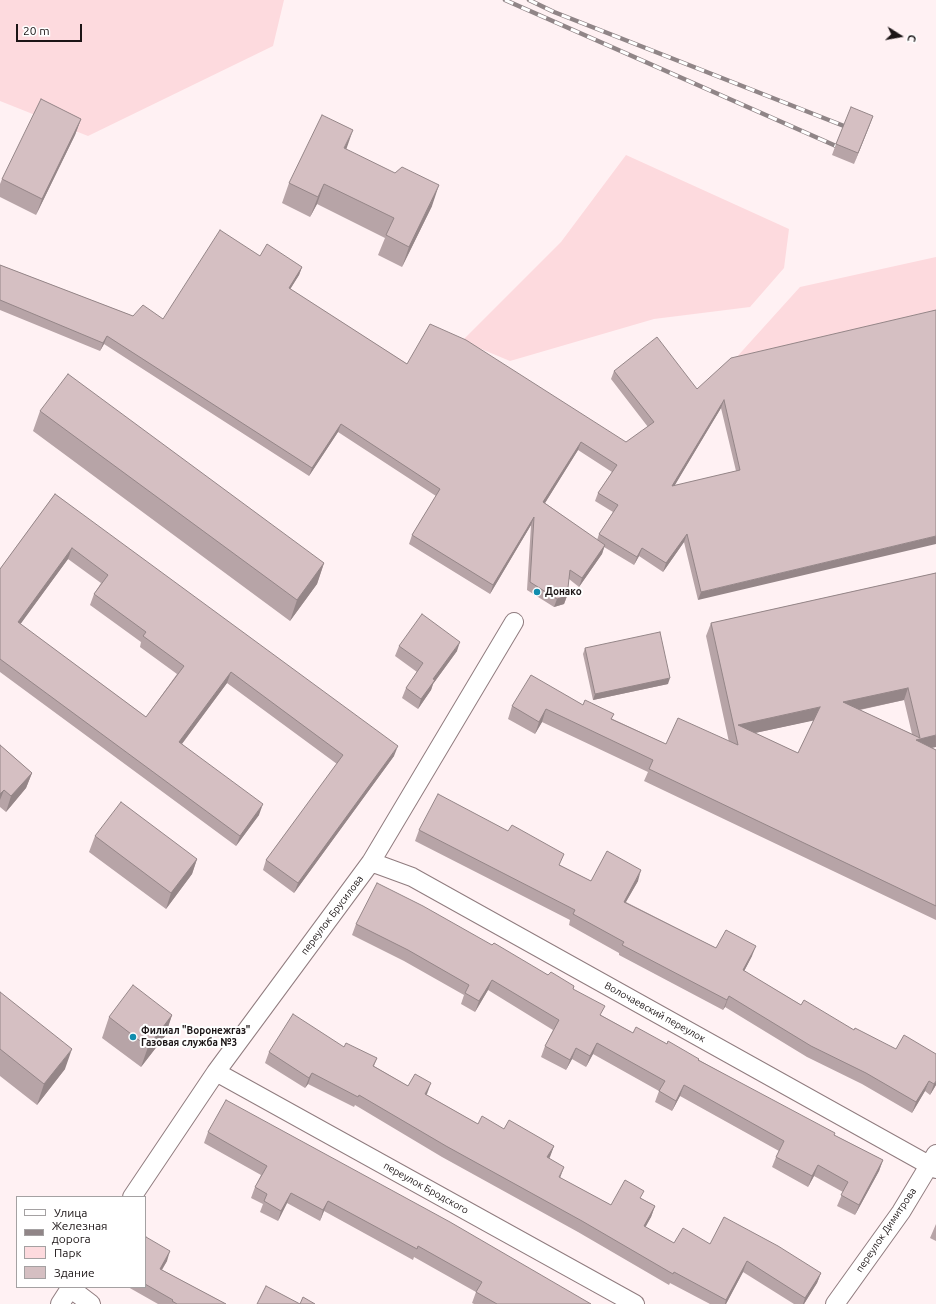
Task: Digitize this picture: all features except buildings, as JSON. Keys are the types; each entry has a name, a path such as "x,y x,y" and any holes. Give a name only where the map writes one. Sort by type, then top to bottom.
{"street":[{"name":"переулок Брусилова","path":"133,1196 216,1072 371,862 514,622"},
{"name":"Волочаевский переулок","path":"371,862 412,877 934,1163"},
{"name":"переулок Бродского","path":"216,1072 635,1304"},
{"name":"переулок Димитрова","path":"835,1304 934,1163"},
{"path":"60,1304 71,1288 90,1304"}],"green space":[{"path":"0,0 284,0 273,46 88,136 0,101"},
{"path":"626,155 789,229 784,268 750,307 654,319 510,361 462,341 561,242"},
{"path":"936,257 936,314 734,360 800,287"}],"railway":[{"path":"505,0 836,146"},
{"path":"529,0 554,12 844,126"}],"place":[{"name":"Донако","path":"537,592"},
{"name":"Филиал \"Воронежгаз\" Газовая служба №3","path":"133,1037"}]}
